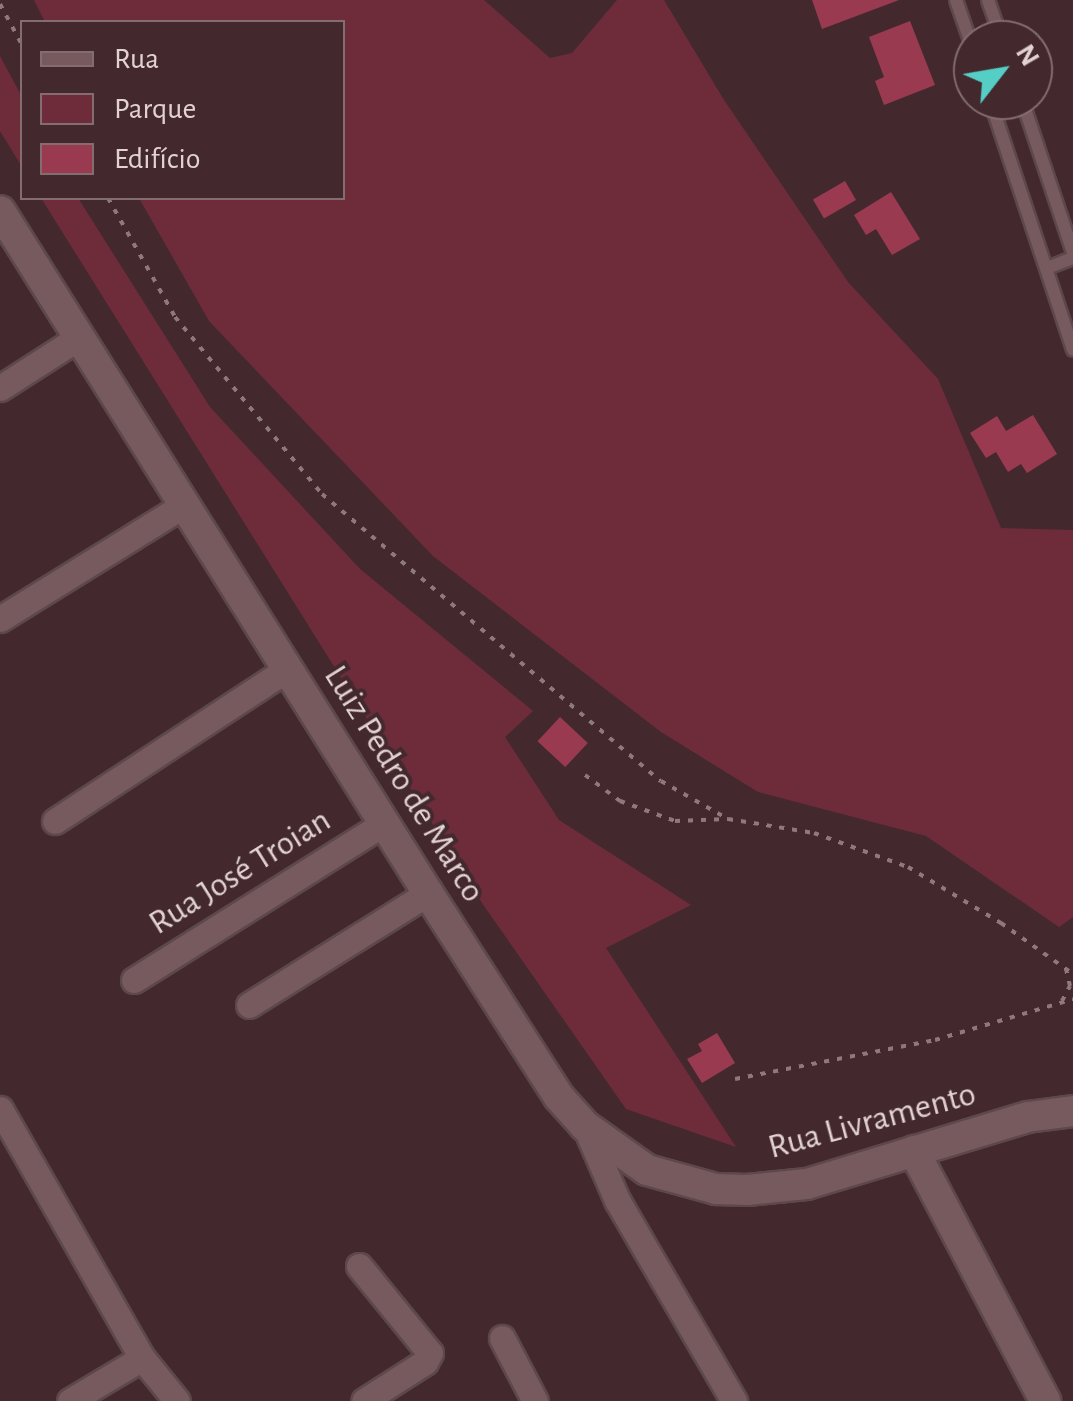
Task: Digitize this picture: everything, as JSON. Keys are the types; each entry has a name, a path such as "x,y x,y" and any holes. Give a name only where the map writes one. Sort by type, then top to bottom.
{"main road":[{"name":"Luiz Pedro de Marco","path":"0,212 428,893 559,1097 585,1126"},
{"name":"Rua Livramento","path":"585,1126 647,1170 716,1189 807,1184 1028,1117 1073,1112"},
{"path":"914,1151 1045,1401"}],"street":[{"path":"0,388 78,338"},
{"path":"0,619 184,505"},
{"path":"55,821 286,669"},
{"name":"Rua José Troian","path":"134,980 384,823"},
{"path":"249,1005 428,893"},
{"path":"0,1109 142,1358 177,1401"},
{"name":"Luiz Pedro de Marco","path":"585,1126 617,1200 734,1401"},
{"path":"359,1266 430,1354 425,1362 364,1401"},
{"path":"502,1338 536,1401"},
{"path":"70,1401 142,1358"}],"lane":[{"path":"997,120 1073,350"},
{"path":"1029,120 1073,255 1046,268"}],"path":[{"path":"0,4 20,40"},
{"path":"109,200 175,316 322,494 662,780 728,818"},
{"path":"585,775 620,802 676,821 728,818 814,833 908,868 1000,922 1073,974"},
{"path":"1062,1001 1070,986 1066,969"},
{"path":"735,1079 935,1040 1073,1000"}],"green space":[{"path":"34,0 484,0 550,58 572,53 617,0 664,0 724,100 848,282 938,379 1001,528 1073,530 1073,917 1059,927 926,836 758,792 661,732 433,556 209,321 140,200 345,200 345,20 44,20"},
{"path":"0,56 20,93 20,164 0,131"},
{"path":"42,200 79,200 210,407 360,569 533,711 505,737 559,820 691,905 606,948 736,1147 626,1109 482,903"}],"building":[{"path":"812,0 899,0 822,29"},
{"path":"910,21 935,85 884,105 875,81 884,77 869,37"},
{"path":"845,181 856,200 824,219 813,200"},
{"path":"891,192 920,239 892,255 876,229 866,235 854,215"},
{"path":"1033,415 1057,454 1027,473 1021,464 1008,472 996,452 986,458 970,433 997,416 1006,431"},
{"path":"560,717 588,743 565,767 537,741"},
{"path":"717,1033 735,1063 702,1083 687,1059 702,1051 698,1044"}]}
